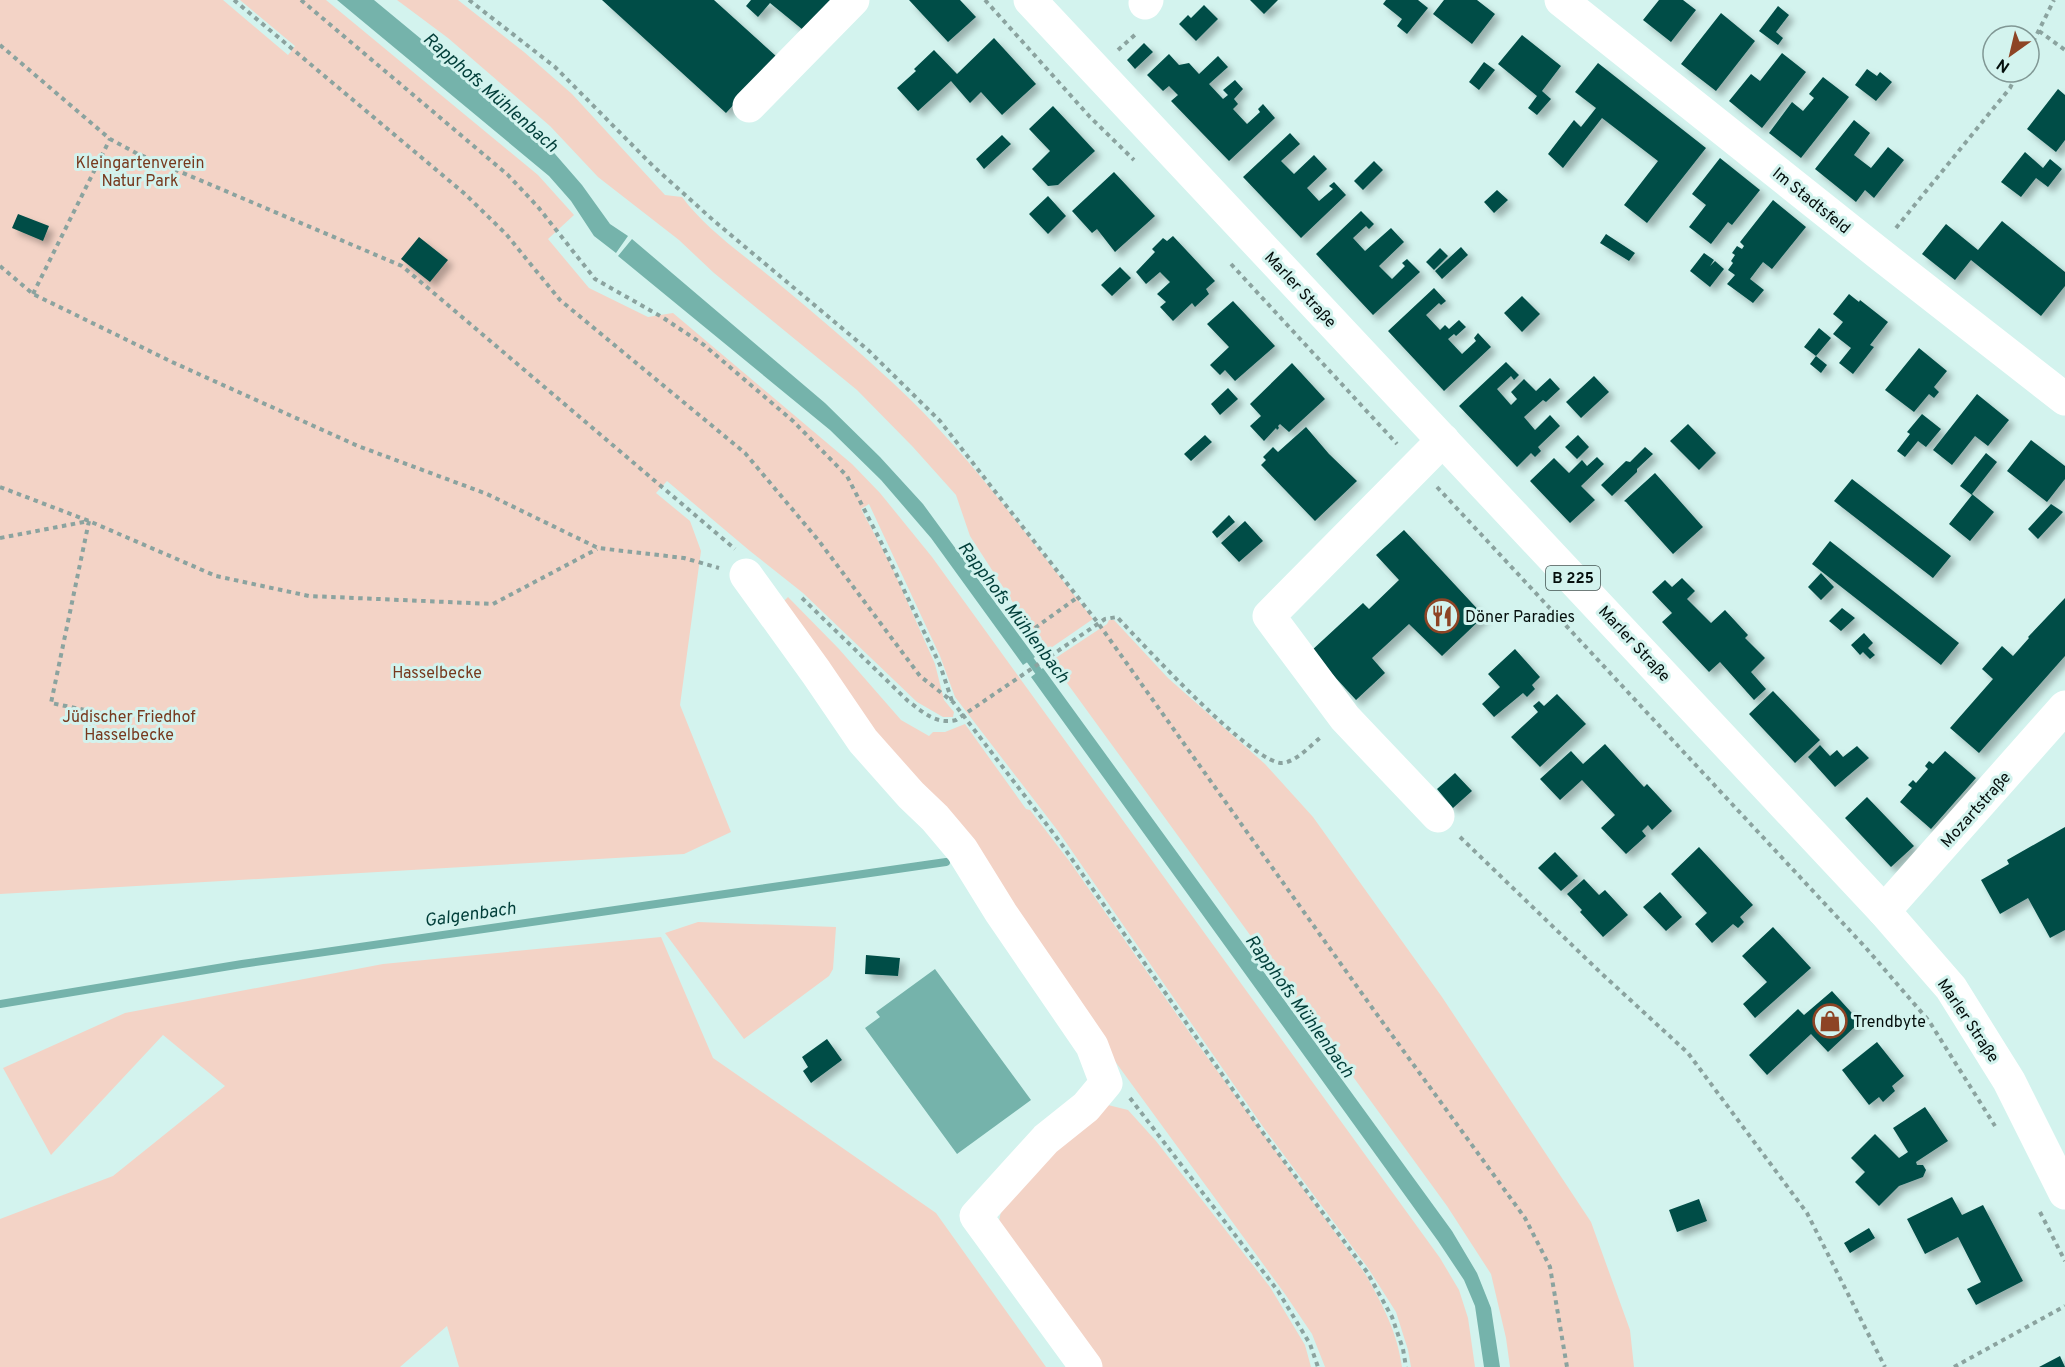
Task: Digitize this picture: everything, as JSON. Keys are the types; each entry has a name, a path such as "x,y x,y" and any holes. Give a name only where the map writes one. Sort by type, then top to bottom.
{"main road":[{"path":"748,106 853,0"},
{"name":"Marler Straße","path":"1030,0 1884,911 1951,988 2009,1081 2051,1201"},
{"name":"Im Stadtsfeld","path":"1562,0 1876,252 2065,399"},
{"path":"1438,816 1345,718 1269,616 1443,440"},
{"path":"744,565 863,741 962,850 1001,913 1092,1046 1106,1083 1086,1107 1046,1139 976,1216 1086,1367"},
{"name":"Mozartstraße","path":"1884,911 2065,707"}],"path":[{"path":"234,0 465,194 506,234 560,300 745,453 819,541 920,676 953,702 1060,842 1261,1130 1367,1272 1392,1317 1403,1349 1406,1367"},
{"path":"301,0 508,175 538,207 595,279 662,317 704,345 793,421 847,476 940,665 953,702"},
{"path":"469,0 555,68 654,167 713,220 868,350 940,420 1098,623 1525,1218 1550,1268 1568,1367"},
{"path":"985,0 1090,117 1136,162"},
{"path":"2041,26 2055,0"},
{"path":"2041,32 2065,50"},
{"path":"0,45 110,139 136,153 402,266 654,478 744,565"},
{"path":"1876,252 2012,84"},
{"path":"33,294 110,139"},
{"path":"1224,255 1417,466 1866,948 1929,1022 2000,1134"},
{"path":"0,266 33,294 172,362 358,446 487,494 598,548 744,565"},
{"path":"0,487 89,521 216,576 309,596 493,604 598,548"},
{"path":"0,538 89,521"},
{"path":"89,521 51,703 129,719"},
{"path":"799,595 908,701 926,715 945,723 956,720 1098,623 1117,616 1192,696 1264,758 1283,763 1295,758 1345,718"},
{"path":"1035,628 1078,597"},
{"path":"1438,816 1688,1053 1807,1213 1885,1367"},
{"path":"1106,1083 1128,1095 1271,1282 1310,1344 1318,1367"},
{"path":"2051,1201 2065,1262"},
{"path":"1954,1367 2065,1306"}],"green space":[{"path":"0,0 223,0 288,55 295,46 240,0 326,0 538,175 574,215 548,239 589,288 648,317 673,313 852,464 880,493 932,557 1440,1258 1459,1290 1468,1318 1475,1367 1411,1367 1396,1312 1368,1268 1266,1131 1058,831 955,697 940,656 869,504 861,509 892,567 935,664 944,700 954,712 953,717 943,717 917,702 803,593 667,481 656,493 690,521 701,551 680,705 731,832 684,854 0,894"},
{"path":"397,0 458,0 524,52 572,94 665,195 682,197 713,230 834,330 921,410 998,497 1093,619 1045,652 970,536 956,495 857,390 714,273 679,240 598,177 550,126 448,38"},
{"path":"788,597 839,649 901,720 929,736 933,732 945,732 965,724 1026,809 1030,810 1070,862 1194,1039 1366,1275 1393,1330 1402,1367 1325,1367 1312,1334 1285,1294 900,767 784,601"},
{"path":"1109,620 1114,620 1168,678 1265,764 1313,817 1442,997 1591,1222 1630,1330 1634,1367 1510,1367 1506,1338 1491,1274 1447,1206 1051,661 1107,624"},
{"path":"698,922 836,927 833,969 829,976 744,1039 665,933"},
{"path":"661,937 713,1058 936,1213 1046,1367 459,1367 447,1326 400,1367 0,1367 0,1219 113,1176 225,1086 163,1035 51,1155 3,1068 125,1013 383,964"},
{"path":"1104,1104 1128,1110 1156,1141 1270,1287 1305,1345 1311,1367 1097,1367 999,1221 1002,1207 1067,1137"}],"water":[{"path":"337,0 374,0 542,139 582,185 610,224 628,236 616,253 594,236 571,201 549,176"},
{"path":"632,239 825,403 880,457 923,504 1035,657 1023,665 931,538 881,480 830,430 618,256"},
{"path":"1043,668 1452,1231 1477,1273 1491,1308 1500,1367 1484,1367 1475,1306 1464,1280 1031,677"},
{"path":"935,969 1031,1100 957,1154 865,1028 880,1017 876,1012"}],"building":[{"path":"602,0 714,0 777,57 726,113"},
{"path":"751,0 837,0 808,34 770,3 758,17 746,6"},
{"path":"909,0 960,0 976,17 948,42"},
{"path":"1250,0 1278,0 1264,14"},
{"path":"1386,0 1418,0 1428,8 1407,34 1397,26 1402,19 1383,4"},
{"path":"1444,0 1477,0 1495,14 1472,44 1433,14"},
{"path":"1659,0 1683,0 1696,10 1671,42 1643,20"},
{"path":"1204,5 1218,19 1196,41 1179,24 1188,15 1191,18"},
{"path":"1778,6 1789,15 1776,32 1783,38 1778,45 1759,31"},
{"path":"1721,13 1755,41 1716,91 1681,64"},
{"path":"1522,35 1561,66 1542,91 1551,99 1537,115 1528,108 1537,96 1498,64"},
{"path":"994,38 1036,84 1002,115 981,92 970,103 951,81 918,111 897,88 934,50 957,74"},
{"path":"1144,43 1153,52 1135,69 1127,60"},
{"path":"1782,53 1806,72 1762,128 1729,101 1751,74 1760,81"},
{"path":"1169,54 1179,65 1189,63 1199,74 1218,56 1228,67 1209,84 1223,99 1228,95 1223,90 1235,80 1243,89 1234,99 1238,104 1233,109 1247,124 1260,112 1258,109 1263,104 1275,118 1229,161 1171,101 1178,95 1169,86 1163,91 1147,75"},
{"path":"1484,62 1495,70 1479,90 1469,82"},
{"path":"1598,63 1706,148 1647,223 1624,205 1658,161 1602,118 1563,168 1548,154 1574,120 1581,127 1596,108 1575,92"},
{"path":"1867,69 1877,76 1880,72 1892,82 1876,101 1855,85"},
{"path":"1823,77 1849,97 1801,158 1769,133 1792,102 1803,111 1814,98 1809,94"},
{"path":"2058,89 2065,95 2065,140 2056,152 2027,129"},
{"path":"1053,106 1095,151 1058,185 1048,186 1032,169 1050,151 1029,129"},
{"path":"1854,120 1870,133 1854,155 1871,168 1888,147 1904,160 1874,198 1865,190 1856,202 1815,169"},
{"path":"1290,133 1300,144 1281,161 1294,174 1314,155 1327,169 1307,188 1319,201 1333,189 1329,186 1334,182 1346,195 1301,238 1243,177"},
{"path":"1002,135 1011,144 984,169 976,159"},
{"path":"2025,152 2043,168 2050,159 2062,169 2048,187 2036,178 2021,197 2001,182"},
{"path":"1720,158 1760,190 1732,225 1728,222 1711,244 1689,227 1706,205 1692,194"},
{"path":"1374,161 1383,170 1363,190 1354,181"},
{"path":"1114,172 1155,216 1115,252 1097,229 1092,233 1072,211"},
{"path":"1497,190 1508,200 1494,213 1484,202"},
{"path":"1048,196 1066,216 1048,234 1029,214"},
{"path":"1773,200 1806,227 1772,269 1763,262 1750,279 1764,290 1753,303 1727,284 1735,275 1728,270 1735,255 1732,253 1737,246 1742,249 1744,246 1740,242"},
{"path":"1361,211 1374,224 1369,229 1366,226 1353,238 1365,251 1391,228 1404,242 1379,266 1392,279 1405,266 1402,263 1407,259 1420,272 1373,315 1316,254"},
{"path":"18,214 49,226 43,241 12,228"},
{"path":"2002,221 2065,272 2065,286 2041,316 1971,260 1955,280 1922,254 1946,224 1978,250"},
{"path":"1606,234 1635,253 1629,261 1600,243"},
{"path":"1173,236 1215,281 1206,289 1209,294 1195,307 1192,303 1173,321 1160,307 1166,302 1157,294 1170,282 1160,272 1146,284 1136,272 1155,252 1152,249 1163,238 1167,241"},
{"path":"419,237 448,260 430,282 401,259"},
{"path":"1461,247 1468,255 1442,279 1435,271"},
{"path":"1440,248 1448,256 1434,270 1426,262"},
{"path":"1704,253 1714,260 1710,266 1715,261 1724,269 1710,287 1690,271"},
{"path":"1120,267 1131,278 1112,296 1101,285"},
{"path":"1434,288 1446,301 1441,305 1439,303 1426,315 1440,330 1445,325 1449,329 1459,320 1466,327 1456,336 1454,334 1448,339 1462,354 1476,341 1474,338 1478,333 1491,347 1444,391 1388,331"},
{"path":"1849,294 1888,322 1870,345 1874,347 1853,374 1839,363 1851,348 1833,334 1843,322 1833,314"},
{"path":"1522,296 1540,314 1522,332 1504,313"},
{"path":"1233,301 1275,346 1235,381 1225,370 1220,375 1210,365 1229,347 1207,324"},
{"path":"1819,328 1831,338 1816,356 1804,347"},
{"path":"1919,348 1947,371 1934,387 1939,392 1934,398 1929,394 1914,412 1885,390"},
{"path":"1816,356 1827,365 1821,373 1810,364"},
{"path":"1506,362 1519,375 1514,380 1511,376 1497,389 1511,405 1517,399 1511,392 1524,379 1536,391 1550,378 1560,389 1524,417 1535,430 1550,415 1560,426 1538,447 1541,451 1535,457 1531,453 1517,467 1459,406"},
{"path":"1292,363 1325,399 1289,432 1280,424 1279,428 1277,430 1276,428 1264,441 1250,426 1261,416 1250,404"},
{"path":"1594,376 1609,392 1581,418 1566,402"},
{"path":"1228,388 1238,399 1220,415 1211,404"},
{"path":"1977,394 2009,420 1988,446 1975,436 1952,465 1933,450"},
{"path":"1922,414 1941,429 1926,447 1918,441 1905,457 1897,451 1910,434 1907,432"},
{"path":"1688,424 1716,453 1699,470 1670,441"},
{"path":"1306,427 1329,454 1357,481 1315,521 1261,465 1266,460 1263,457 1273,447 1278,452"},
{"path":"1205,435 1212,442 1191,461 1184,454"},
{"path":"1578,435 1589,447 1577,459 1565,447"},
{"path":"2031,440 2065,466 2065,479 2047,502 2007,471"},
{"path":"1645,447 1653,454 1612,496 1601,485 1626,461 1630,462"},
{"path":"1986,453 1997,462 1972,494 1994,512 1970,541 1949,524 1972,495 1960,486"},
{"path":"1597,457 1604,464 1581,486 1595,500 1570,523 1530,481 1554,458 1569,473 1582,460 1587,466"},
{"path":"1655,473 1703,527 1673,554 1624,501"},
{"path":"1852,479 1951,556 1933,578 1834,501"},
{"path":"2051,504 2063,512 2038,539 2028,529"},
{"path":"1229,515 1235,522 1217,538 1212,532"},
{"path":"1245,521 1263,541 1239,562 1221,543"},
{"path":"1404,530 1484,616 1442,656 1409,624 1372,658 1385,673 1356,700 1311,651 1363,603 1369,609 1399,580 1376,555"},
{"path":"1830,541 1959,643 1941,665 1812,564"},
{"path":"1821,573 1834,587 1821,600 1808,587"},
{"path":"1682,578 1695,591 1687,599 1711,623 1725,610 1748,635 1745,638 1765,658 1751,672 1766,689 1754,700 1720,662 1709,672 1662,622 1672,613 1652,592 1665,580 1672,587"},
{"path":"2065,598 2065,656 1979,753 1950,728 1993,679 1982,669 2002,646 2013,656"},
{"path":"1842,608 1855,618 1841,631 1829,621"},
{"path":"1864,633 1873,643 1868,648 1875,655 1870,659 1863,652 1860,655 1851,645"},
{"path":"1515,649 1540,677 1532,685 1535,689 1527,697 1523,693 1494,717 1482,704 1500,687 1488,674"},
{"path":"1773,691 1820,740 1795,763 1749,714"},
{"path":"1557,694 1586,724 1540,767 1511,737 1538,712 1533,706 1539,701 1544,706"},
{"path":"1605,744 1644,787 1647,784 1672,811 1652,830 1648,825 1642,831 1646,836 1626,854 1601,828 1615,815 1582,780 1560,800 1540,779 1571,751 1583,764"},
{"path":"1820,745 1830,756 1837,750 1843,757 1857,746 1869,758 1835,787 1808,757"},
{"path":"1945,751 1976,778 1931,829 1900,802 1912,788 1908,785 1913,780 1916,783 1928,769 1925,766 1929,761 1933,764"},
{"path":"1455,773 1472,791 1453,808 1437,789"},
{"path":"1867,797 1914,846 1891,867 1845,818"},
{"path":"2065,827 2065,930 2050,938 2028,898 2000,914 1981,880 2009,864 2007,860"},
{"path":"1699,847 1753,905 1740,917 1744,922 1738,928 1733,924 1712,943 1695,924 1707,913 1671,874"},
{"path":"1555,852 1578,876 1561,891 1538,868"},
{"path":"1584,879 1599,895 1605,890 1628,915 1603,937 1567,894"},
{"path":"1660,892 1682,917 1666,931 1643,907"},
{"path":"1773,927 1811,968 1755,1018 1743,1004 1767,982 1742,956"},
{"path":"866,955 900,958 898,976 865,974"},
{"path":"1832,991 1860,1022 1828,1052 1811,1034 1767,1075 1749,1055 1798,1009 1804,1015"},
{"path":"827,1039 842,1060 811,1083 803,1071 808,1067 802,1057"},
{"path":"1877,1042 1904,1076 1892,1086 1895,1091 1883,1102 1879,1097 1869,1105 1842,1070"},
{"path":"1925,1107 1948,1141 1916,1162 1917,1165 1923,1165 1926,1170 1923,1177 1899,1186 1879,1206 1855,1182 1865,1172 1851,1158 1875,1134 1899,1158 1908,1152 1893,1128"},
{"path":"1952,1197 1962,1215 1983,1205 2023,1281 1976,1305 1967,1289 1981,1282 1958,1237 1925,1254 1907,1219"},
{"path":"1699,1199 1707,1221 1677,1232 1669,1210"},
{"path":"1869,1228 1875,1238 1850,1253 1844,1243"},
{"path":"2060,1356 2065,1367 2039,1367"}],"waterway":[{"name":"Rapphofs Mühlenbach","path":"1025,653 1044,679"},
{"name":"Galgenbach","path":"0,1004 242,964 946,862"}],"place":[{"name":"Döner Paradies","path":"1442,616"},
{"name":"Trendbyte","path":"1830,1021"}],"park label":[{"name":"Kleingartenverein Natur Park","path":"140,171"},
{"name":"Hasselbecke","path":"437,672"},
{"name":"Jüdischer Friedhof Hasselbecke","path":"129,725"}]}
